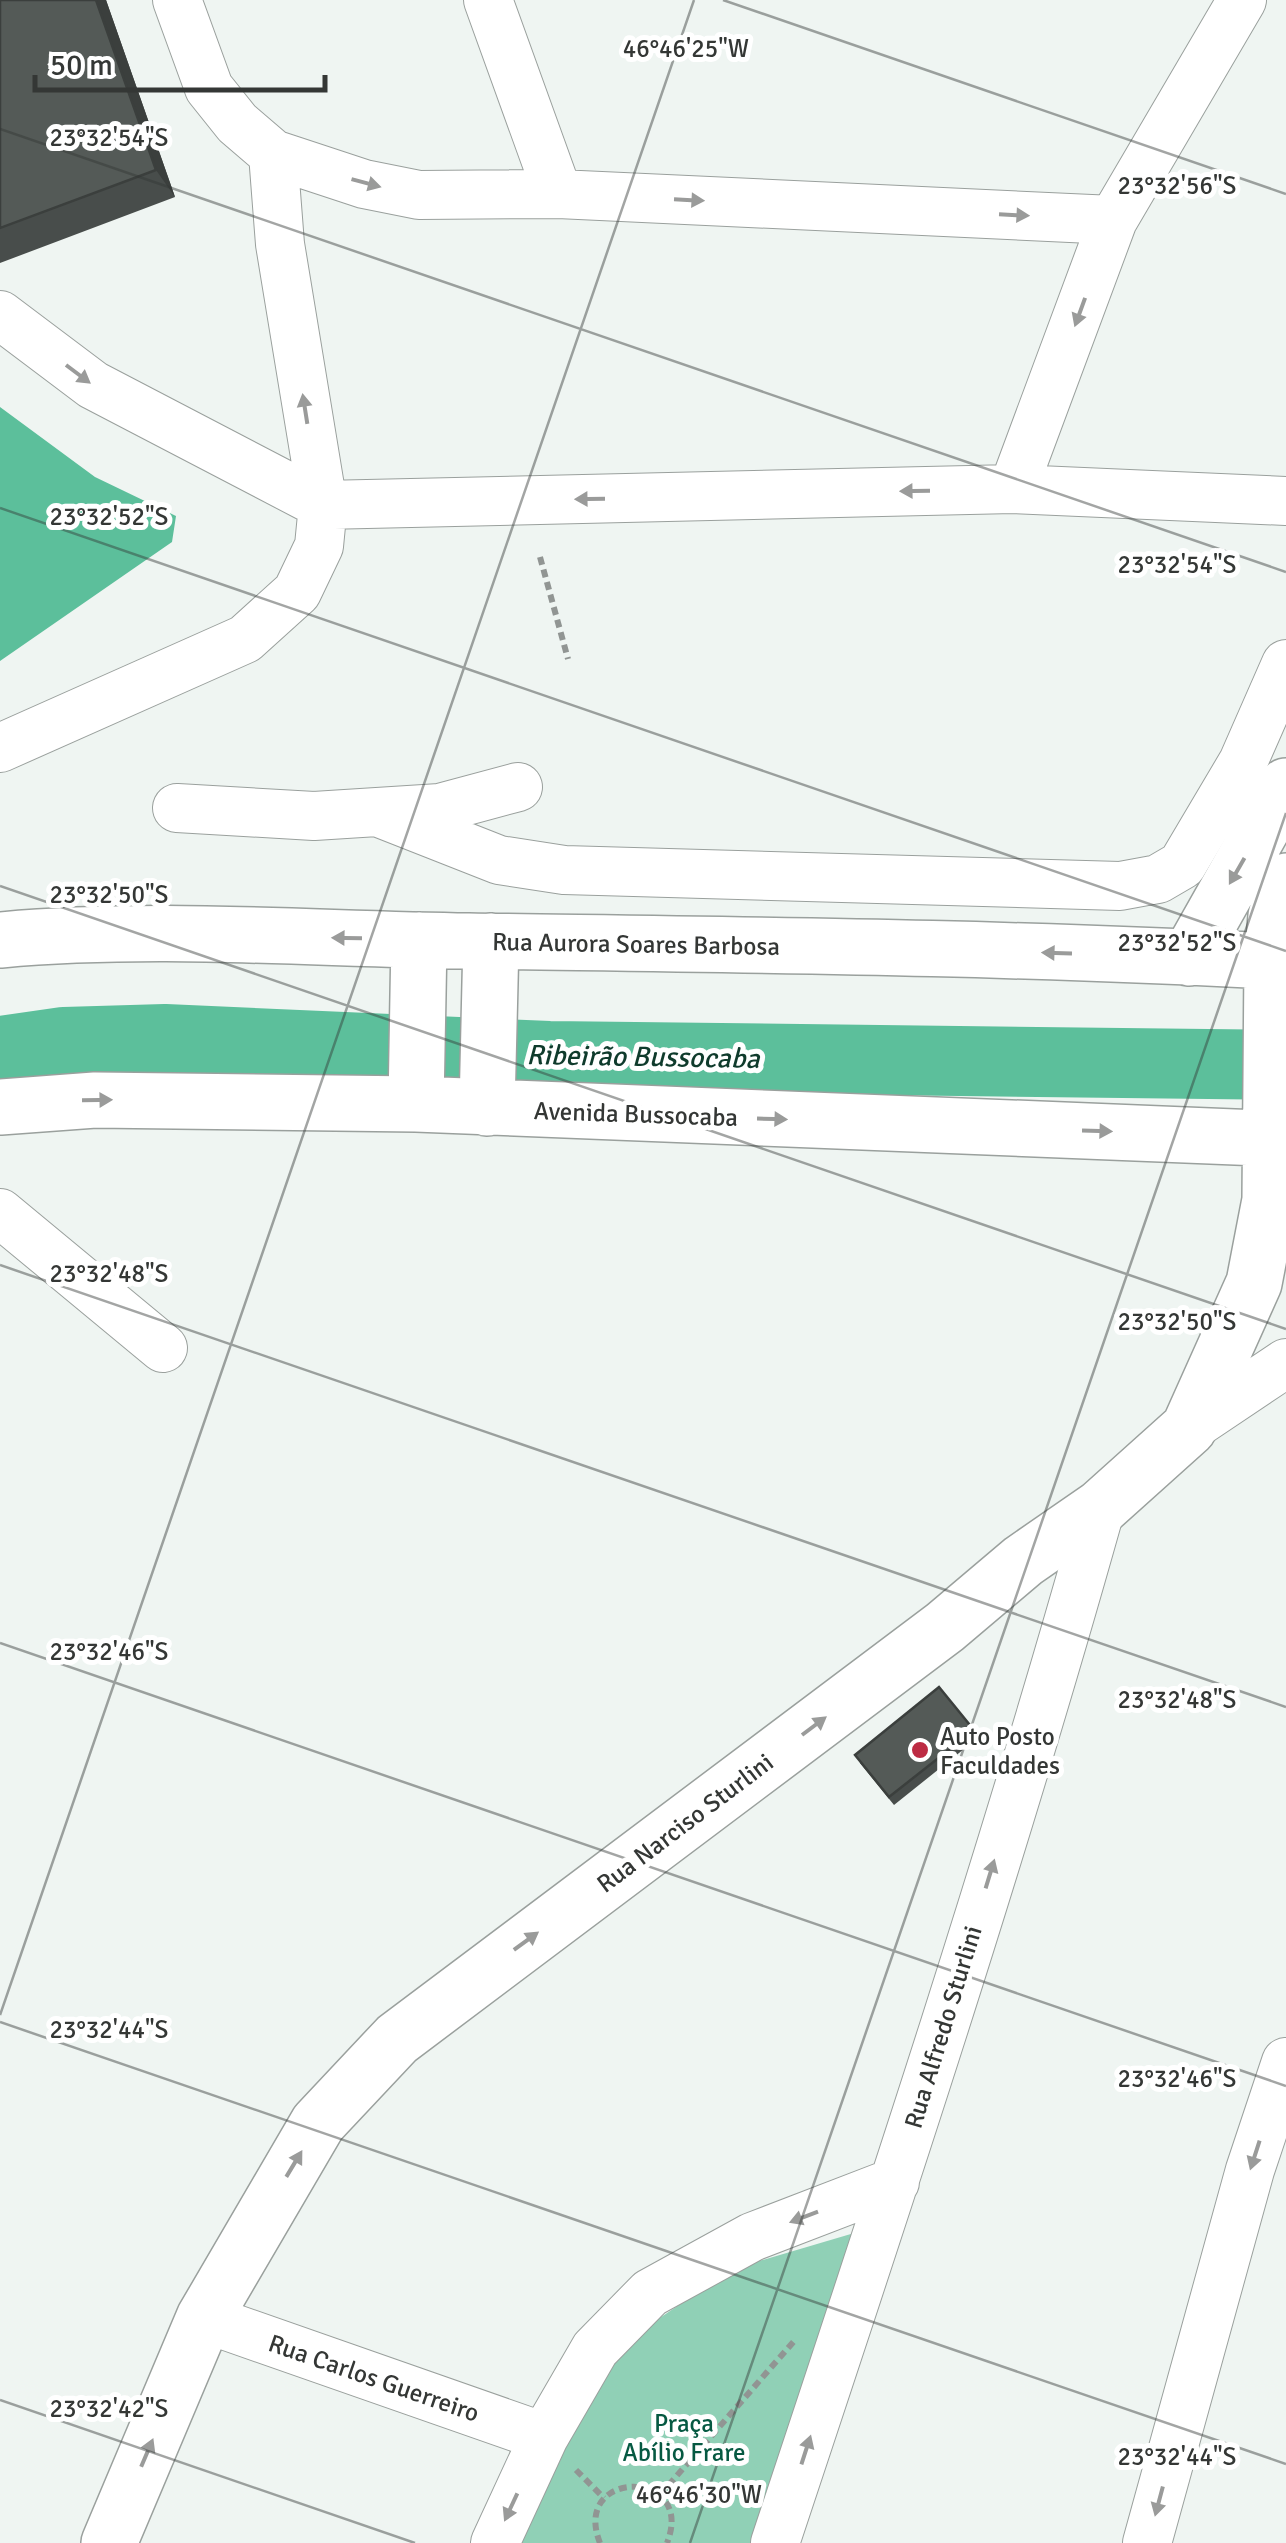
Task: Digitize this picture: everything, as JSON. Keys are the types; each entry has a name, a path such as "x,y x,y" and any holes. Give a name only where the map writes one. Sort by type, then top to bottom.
{"main road":[{"path":"1189,958 1286,786"},
{"name":"Rua Narciso Sturlini","path":"109,2543 204,2318 318,2123 397,2039 945,1627 1023,1561 1101,1507 1189,1428 1254,1283 1275,1254 1270,1200 1276,1132 1272,1037 1279,962 1276,916 1286,881"},
{"name":"Rua Aurora Soares Barbosa","path":"0,940 72,934 418,954 490,962 963,950 1279,962"},
{"path":"416,1094 418,954"},
{"path":"487,1096 490,962"},
{"name":"Avenida Bussocaba","path":"0,1107 95,1100 416,1094 1276,1132"}],"street":[{"path":"177,0 209,88 237,123 273,154 364,184 418,195 558,194 1113,220"},
{"path":"488,0 558,194"},
{"path":"1013,488 1113,220 1242,0"},
{"path":"0,748 245,639 297,592 318,546 322,505 280,244 273,154"},
{"path":"0,315 93,385 322,505 1013,488 1286,501"},
{"path":"377,812 499,860 564,870 1120,886 1158,879 1182,865 1243,762 1286,664"},
{"path":"177,808 314,816 440,808 518,787"},
{"path":"0,1213 163,1348"},
{"path":"1189,1428 1286,1363"},
{"name":"Rua Alfredo Sturlini","path":"775,2543 895,2182 1101,1507"},
{"path":"1148,2543 1250,2170 1286,2062"},
{"path":"495,2543 544,2438 595,2349 650,2293 752,2237 895,2182"},
{"name":"Rua Carlos Guerreiro","path":"204,2318 544,2438"}],"path":[{"path":"540,557 568,659"},
{"path":"660,2495 797,2338"},
{"path":"600,2543 595,2521 604,2498 625,2486 638,2485 660,2495 672,2518 667,2543"}],"green space":[{"name":"Praça Abílio Frare","path":"861,2231 761,2543 511,2543 614,2349 732,2269"}],"shaded area":[{"path":"0,407 95,477 176,516 172,542 0,661"}],"building":[{"path":"0,0 96,0 156,170 0,228"},
{"name":"Auto Posto Faculdades","path":"939,1687 974,1730 889,1797 855,1755"}],"waterway":[{"name":"Ribeirão Bussocaba","path":"0,1051 64,1042 165,1039 549,1056 1286,1065"}],"place":[{"name":"Auto Posto Faculdades","path":"920,1750"}]}
